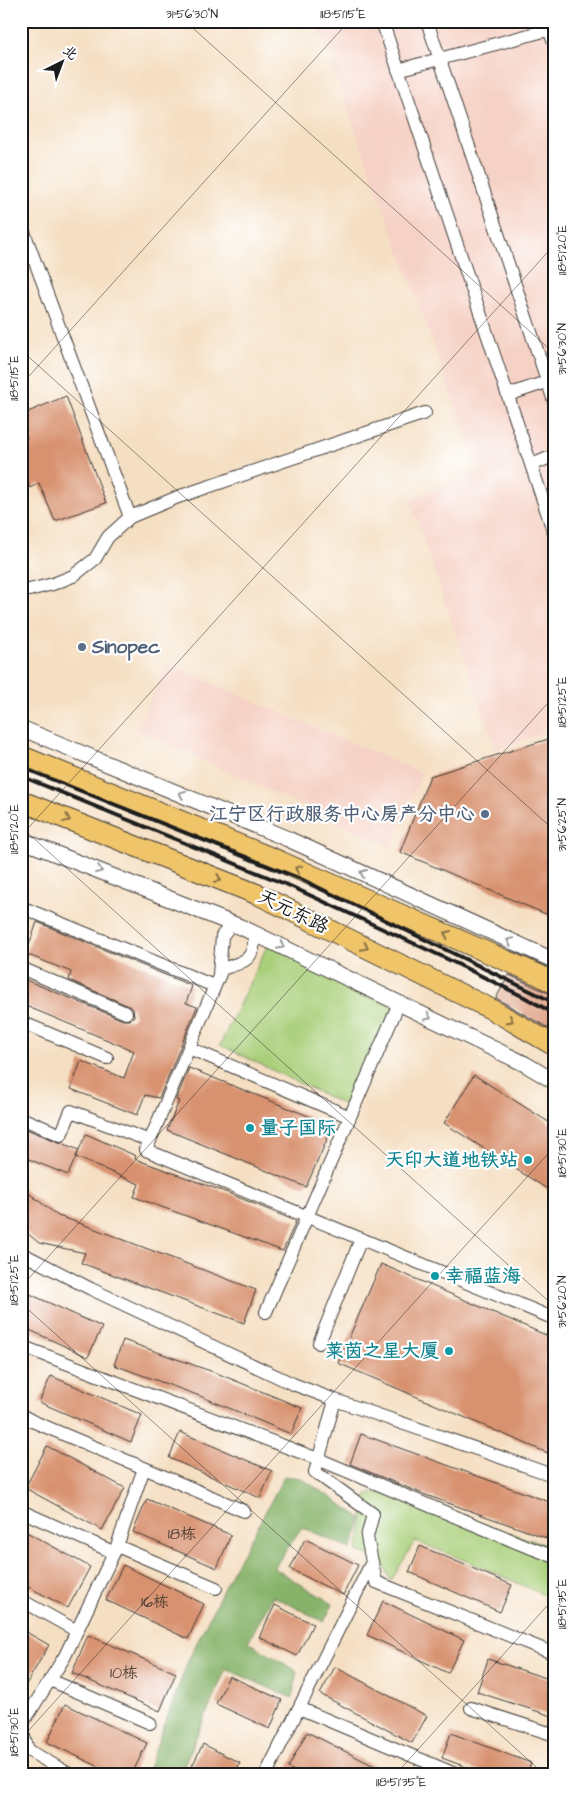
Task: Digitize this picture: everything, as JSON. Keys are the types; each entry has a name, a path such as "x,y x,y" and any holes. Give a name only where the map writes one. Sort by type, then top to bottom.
{"highway":[{"path":"21,756 279,861 541,976 555,984"},
{"name":"天元东路","path":"21,801 259,895 493,1010 555,1046"}],"street":[{"path":"382,21 555,536"},
{"path":"427,21 551,380 555,404"},
{"path":"398,70 552,29 555,46"},
{"path":"21,224 130,517"},
{"path":"508,395 551,380"},
{"path":"21,592 53,584 72,576 95,559 108,537 130,517 178,497 425,413"},
{"path":"532,465 555,455"},
{"path":"21,728 288,839 554,960"},
{"name":"天元东路","path":"21,840 232,923 525,1064 555,1082"},
{"path":"21,907 217,980"},
{"path":"217,980 222,936 232,923"},
{"path":"254,933 254,950 243,962 222,969 146,1150 555,1319"},
{"path":"21,968 126,1013"},
{"path":"266,1312 399,1003"},
{"path":"21,1022 106,1058"},
{"path":"188,1048 350,1117"},
{"path":"21,1118 61,1135 71,1111 150,1141"},
{"path":"319,1343 361,1239"},
{"path":"21,1253 91,1289 293,1384 555,1476"},
{"path":"21,1346 318,1459 555,1557"},
{"path":"335,1400 315,1472 373,1514 367,1537 376,1582 555,1654"},
{"path":"21,1415 244,1511"},
{"path":"69,1774 28,1750 21,1727 65,1656 77,1631 115,1549 144,1468"},
{"path":"21,1511 216,1588"},
{"path":"266,1774 372,1562"},
{"path":"21,1600 77,1631"},
{"path":"50,1680 150,1723"},
{"path":"299,1708 455,1774"},
{"path":"471,1708 555,1735"}],"shaded area":[{"path":"316,21 555,21 555,728 496,750 410,501 479,471"},
{"path":"167,664 422,773 391,847 136,729"}],"green space":[{"path":"268,944 395,1005 347,1106 220,1045"},
{"path":"284,1476 301,1478 362,1518 351,1549 302,1527 274,1568 333,1604 324,1622 273,1596 248,1642 297,1671 292,1698 226,1669 180,1774 146,1774 188,1661 231,1573"},
{"path":"384,1491 555,1548 555,1600 482,1567 415,1541 391,1581 381,1559 357,1551 367,1494"}],"building":[{"path":"66,396 106,503 55,521 39,483 30,488 21,468 21,440 27,438 21,426 21,415"},
{"name":"江宁区行政服务中心房产分中心","path":"555,737 555,918 400,852 430,776"},
{"path":"37,922 192,986 186,1003 197,1007 159,1098 145,1095 137,1115 71,1089 81,1061 124,1078 134,1051 21,1004 21,978 123,1020 130,1020 134,1016 133,1009 129,1006 69,980 71,972 26,954"},
{"path":"509,975 555,996 555,1032 496,998"},
{"name":"量子国际","path":"189,1068 333,1126 306,1187 167,1130 179,1101 176,1100"},
{"name":"天印大道地铁站","path":"474,1075 555,1126 555,1194 444,1123"},
{"path":"21,1127 79,1150 68,1175 21,1156"},
{"path":"86,1134 136,1156 135,1159 228,1193 296,1221 283,1251 134,1197 139,1184 76,1157"},
{"path":"21,1187 58,1216 256,1290 244,1323 81,1263 85,1253 39,1243 21,1228"},
{"name":"莱茵之星大厦","path":"381,1264 555,1339 555,1444 550,1454 338,1363"},
{"path":"21,1290 102,1327 88,1357 21,1326"},
{"path":"123,1340 219,1374 302,1408 291,1434 200,1396 114,1365"},
{"path":"51,1376 142,1415 131,1442 39,1402"},
{"path":"180,1432 272,1471 260,1498 169,1458"},
{"path":"361,1434 555,1504 555,1541 423,1494 350,1464"},
{"path":"47,1446 125,1488 102,1530 25,1488"},
{"path":"147,1499 231,1535 217,1568 133,1532"},
{"path":"21,1529 90,1567 68,1608 21,1583"},
{"path":"305,1539 358,1565 343,1595 290,1569"},
{"path":"420,1546 512,1585 500,1612 409,1572"},
{"path":"123,1565 204,1604 188,1639 106,1600"},
{"path":"383,1601 464,1640 448,1673 367,1635"},
{"path":"275,1605 313,1624 297,1656 259,1637"},
{"path":"21,1629 49,1645 21,1693"},
{"path":"88,1635 176,1673 160,1711 72,1673"},
{"path":"488,1659 555,1681 555,1717 477,1692"},
{"path":"335,1667 427,1716 412,1743 320,1694"},
{"path":"229,1676 282,1700 270,1729 216,1704"},
{"path":"65,1704 147,1743 132,1774 114,1774 47,1742"},
{"path":"307,1732 390,1774 300,1774 288,1768"},
{"path":"451,1733 531,1763 527,1774 485,1774 442,1758"},
{"path":"203,1744 240,1763 235,1774 188,1774"}],"railway":[{"path":"21,767 301,879 555,1003"},
{"path":"21,776 290,886 441,956 555,1014"}],"place":[{"name":"Sinopec","path":"82,647"},
{"name":"江宁区行政服务中心房产分中心","path":"485,814"},
{"name":"量子国际","path":"250,1128"},
{"name":"天印大道地铁站","path":"528,1160"},
{"name":"幸福蓝海","path":"435,1276"},
{"name":"莱茵之星大厦","path":"449,1351"}]}
